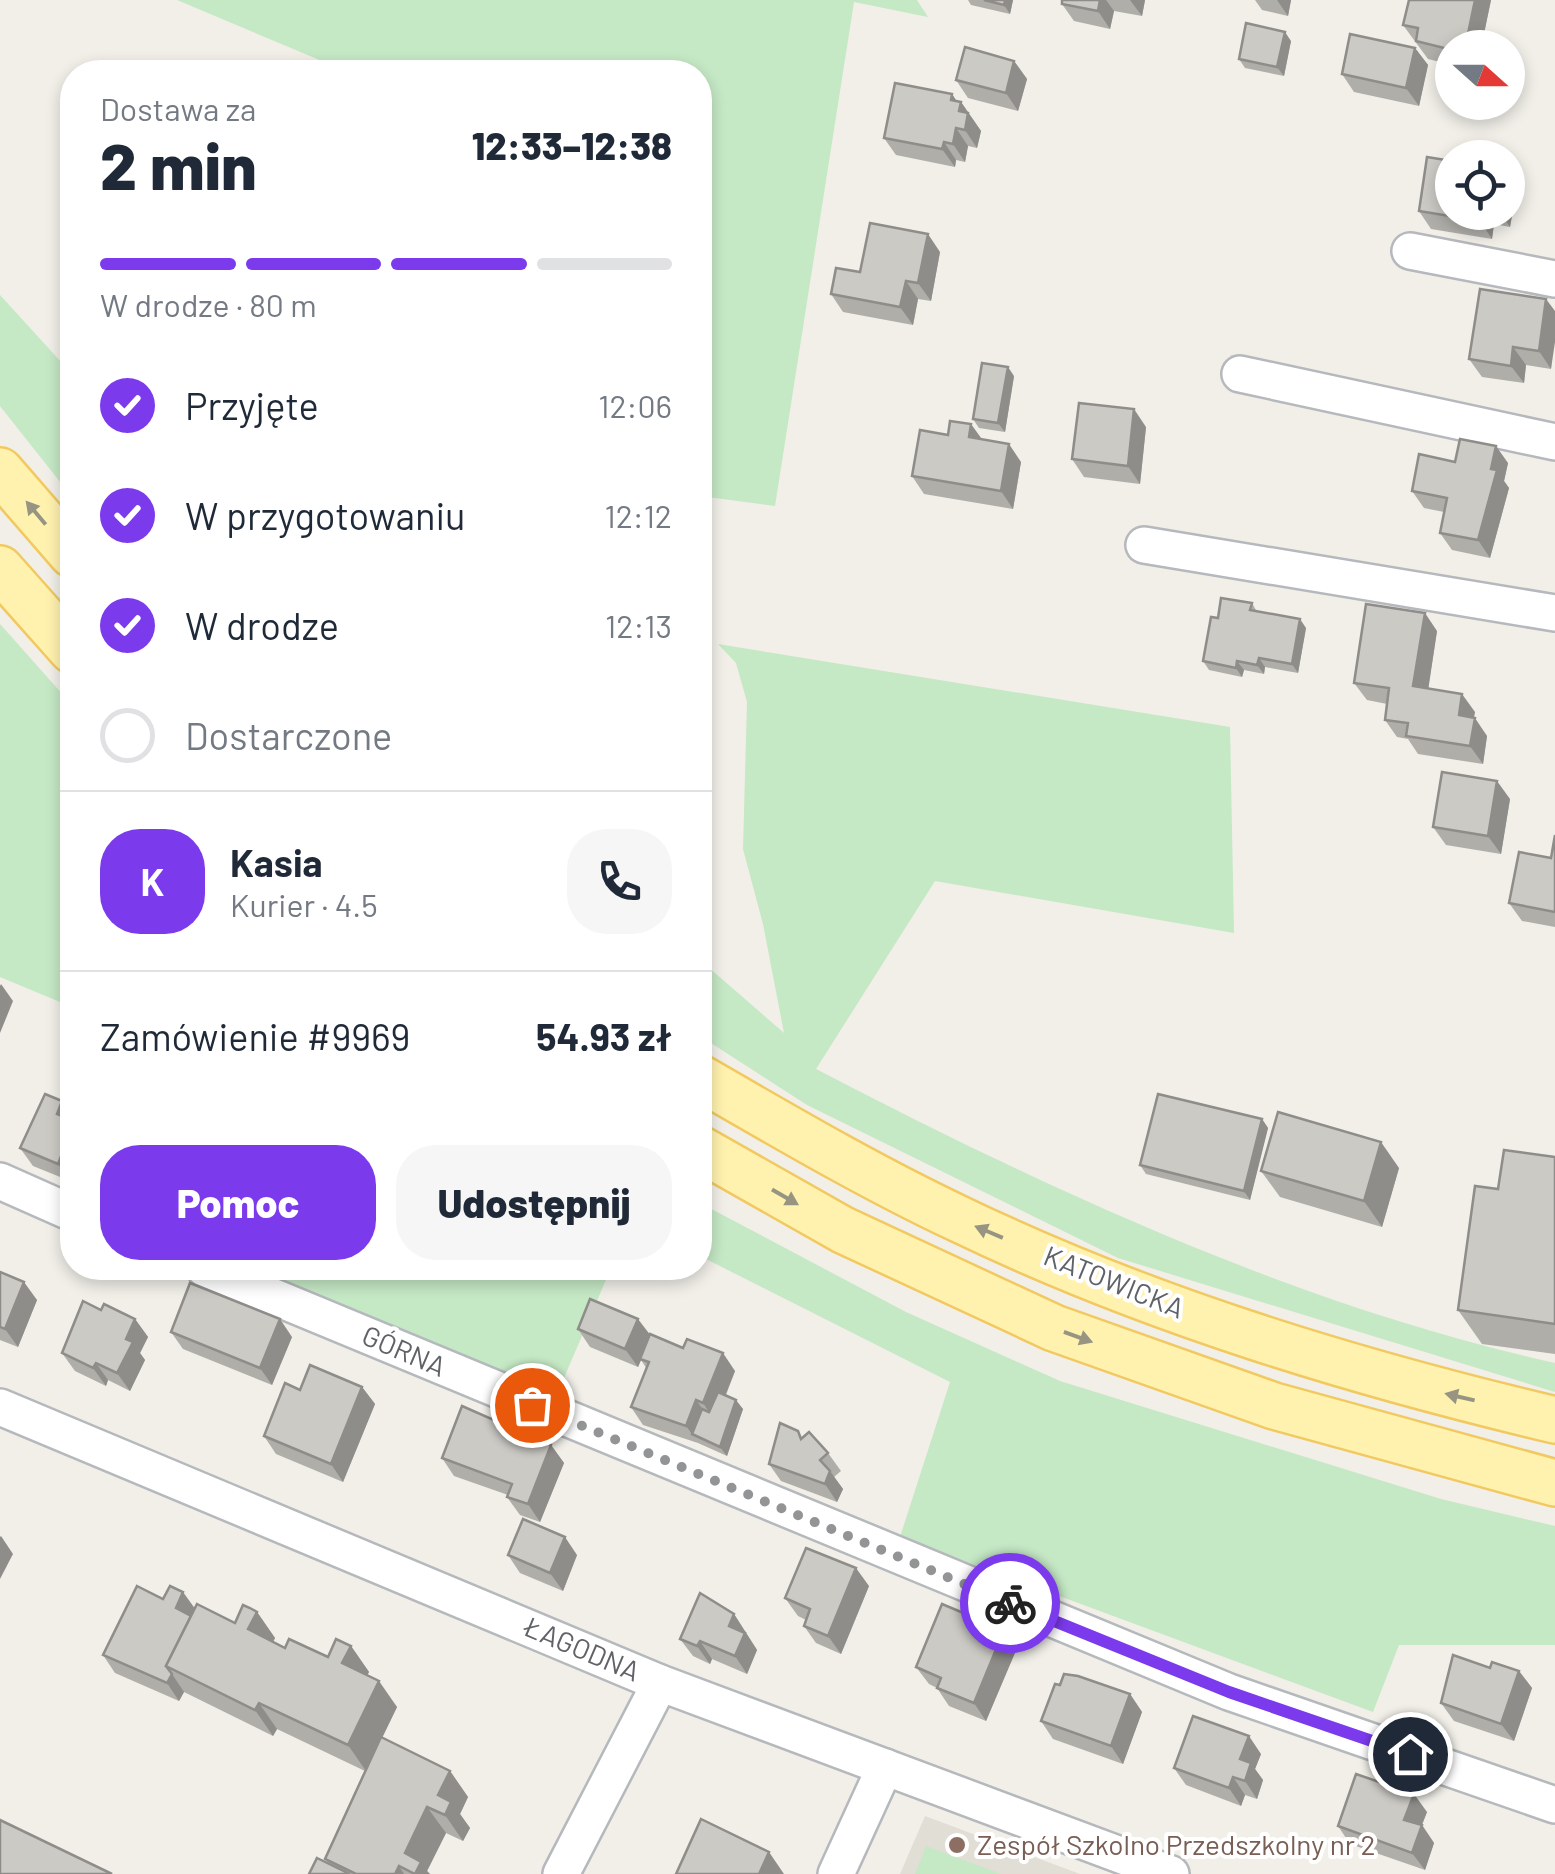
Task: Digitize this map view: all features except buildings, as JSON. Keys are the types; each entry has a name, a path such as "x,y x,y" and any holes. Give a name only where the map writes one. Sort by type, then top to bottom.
{"main road":[{"path":"0,470 60,540"},
{"path":"0,569 60,636"},
{"name":"KATOWICKA","path":"712,1085 831,1154 962,1220 1157,1302 1432,1390 1555,1420"},
{"path":"712,1156 843,1230 1054,1328 1274,1406 1555,1482"}],"street":[{"path":"1410,251 1555,279"},
{"path":"1240,374 1555,442"},
{"path":"1144,545 1555,613"},
{"path":"0,1181 60,1207"},
{"name":"GÓRNA","path":"233,1280 1210,1684 1555,1804"},
{"name":"ŁAGODNA","path":"0,1407 660,1683 1171,1874"},
{"path":"561,1874 660,1683"},
{"path":"836,1874 886,1767"}],"shaded area":[{"name":"Zespół Szkolno Przedszkolny nr 2","path":"925,1816 1080,1874 900,1874"}],"green space":[{"path":"177,0 917,0 928,17 854,2 775,506 712,498 712,60 320,60"},
{"path":"0,295 60,361 60,482 0,406"},
{"path":"0,624 60,692 60,1002 0,977"},
{"path":"718,644 1230,727 1234,933 935,881 816,1069 1085,1200 1269,1277 1459,1339 1555,1363 1555,1392 1118,1258 807,1105 712,1044 712,970 784,1033 763,924 743,849 747,702 736,663"},
{"path":"712,1209 906,1312 1060,1381 1441,1499 1555,1526 1555,1645 1399,1645 1373,1712 900,1537 950,1382 712,1262"},
{"path":"270,1280 606,1280 555,1399"},
{"path":"926,1846 1001,1874 915,1874"}],"way so far":[{"path":"532,1405 1010,1603"}],"place":[{"name":"Zespół Szkolno Przedszkolny nr 2","path":"957,1845"}],"route":[{"path":"1010,1603 1229,1692 1410,1754"}]}
